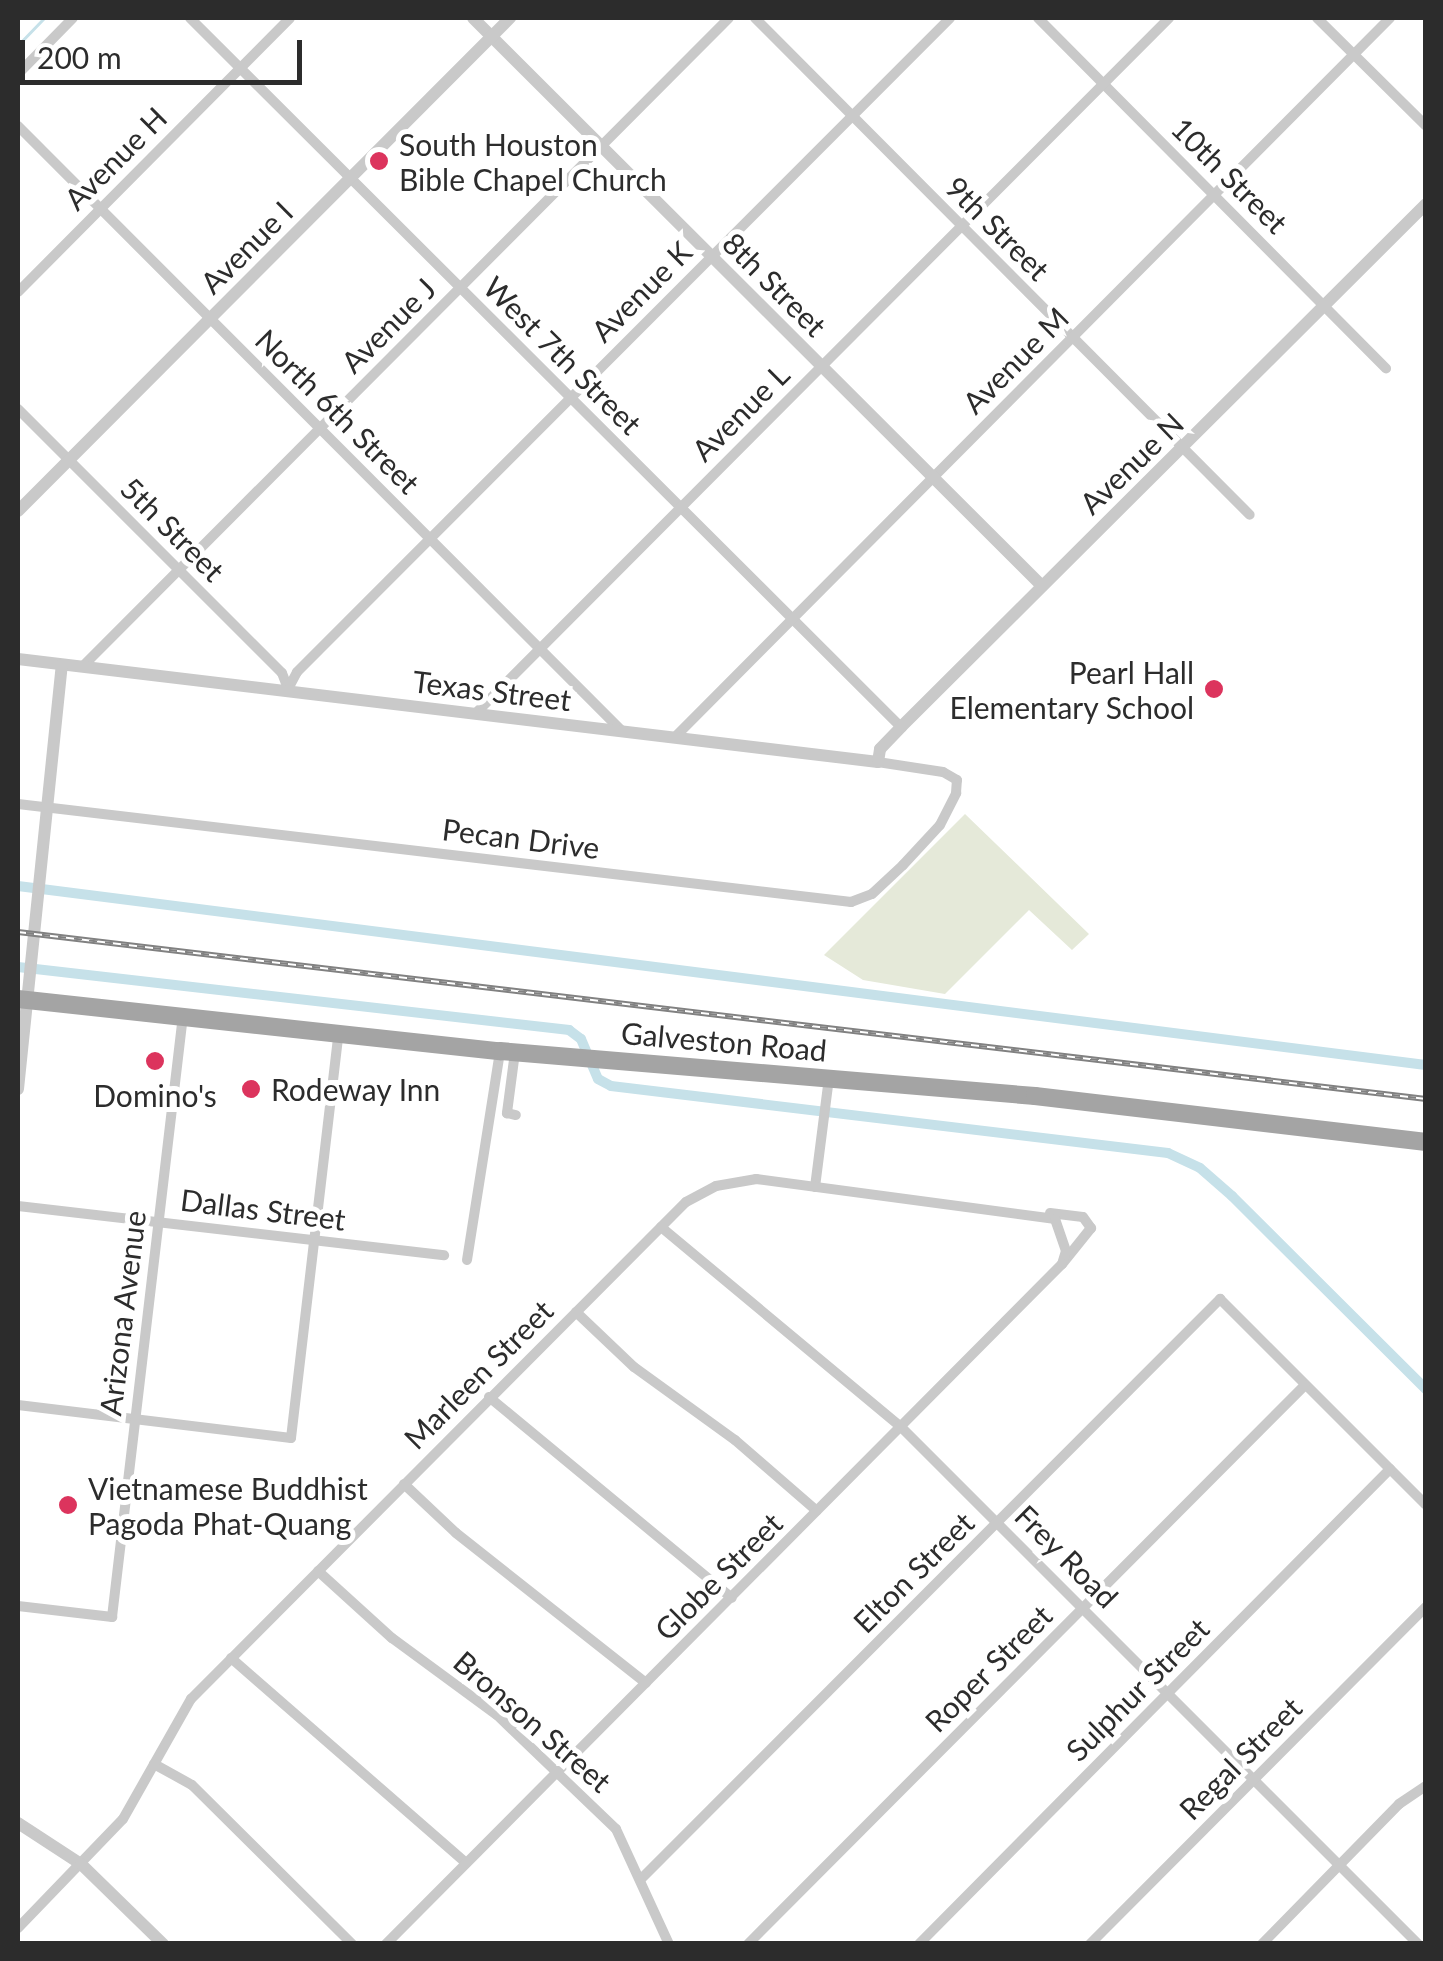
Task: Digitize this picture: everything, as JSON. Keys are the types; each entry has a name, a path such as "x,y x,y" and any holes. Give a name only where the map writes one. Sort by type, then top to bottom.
{"main road":[{"name":"Galveston Road","path":"20,1000 184,1014 507,1051 829,1077 1426,1142"}],"street":[{"path":"18,74 73,18"},
{"name":"West 7th Street","path":"190,18 901,727"},
{"name":"Avenue H","path":"18,292 290,18"},
{"name":"8th Street","path":"473,18 1042,586"},
{"name":"Avenue I","path":"18,511 510,18"},
{"name":"Avenue J","path":"82,667 730,18"},
{"name":"9th Street","path":"755,18 1250,515"},
{"name":"Avenue K","path":"288,689 296,672 950,18"},
{"name":"10th Street","path":"1038,18 1386,368"},
{"name":"Avenue L","path":"474,714 1169,18"},
{"path":"1317,18 1426,126"},
{"name":"Avenue M","path":"675,736 1390,18"},
{"name":"North 6th Street","path":"18,126 622,731"},
{"name":"Avenue N","path":"878,762 880,750 901,727 1426,204"},
{"name":"5th Street","path":"18,409 282,673 288,689"},
{"name":"Texas Street","path":"18,659 878,762 957,780"},
{"path":"18,1089 20,1000 62,665"},
{"name":"Pecan Drive","path":"18,804 851,902 872,894 940,825 952,806 957,780"},
{"name":"Arizona Avenue","path":"18,1606 112,1617 184,1014"},
{"path":"18,1406 291,1438 339,1031"},
{"path":"507,1051 507,1113 516,1115"},
{"path":"468,1260 507,1051"},
{"path":"815,1187 829,1077"},
{"name":"Marleen Street","path":"18,1928 124,1820 191,1698 661,1227 716,1186 756,1179 1083,1217 1091,1228 1062,1264"},
{"name":"Dallas Street","path":"18,1206 444,1255"},
{"path":"1038,1212 1055,1219 1064,1234 1062,1264"},
{"name":"Frey Road","path":"661,1227 900,1426 1418,1944"},
{"name":"Globe Street","path":"386,1944 1062,1264"},
{"name":"Elton Street","path":"641,1880 1220,1300 1305,1384"},
{"path":"576,1312 634,1366 817,1511"},
{"path":"1305,1384 1426,1505"},
{"name":"Roper Street","path":"748,1944 1305,1384"},
{"path":"489,1397 732,1598"},
{"name":"Sulphur Street","path":"919,1944 1390,1470"},
{"path":"404,1484 456,1533 646,1683"},
{"name":"Bronson Street","path":"318,1570 392,1638 558,1770 616,1828 670,1944"},
{"name":"Regal Street","path":"1090,1944 1426,1607"},
{"path":"232,1658 466,1863"},
{"path":"154,1764 192,1785 352,1944"},
{"path":"1262,1944 1426,1786"},
{"path":"18,1823 82,1864 163,1944"}],"green space":[{"path":"965,814 1089,934 1072,950 1029,910 945,994 863,980 824,955"}],"waterway":[{"path":"18,45 44,18"},
{"path":"18,886 1426,1065"},
{"path":"18,967 569,1030 581,1039 598,1079 611,1086 1168,1153 1200,1168 1232,1196 1426,1389"}],"railway":[{"path":"18,932 1426,1099"}],"place":[{"name":"South Houston Bible Chapel Church","path":"379,161"},
{"name":"Pearl Hall Elementary School","path":"1214,689"},
{"name":"Domino's","path":"155,1061"},
{"name":"Rodeway Inn","path":"251,1089"},
{"name":"Vietnamese Buddhist Pagoda Phat-Quang","path":"68,1505"}]}
